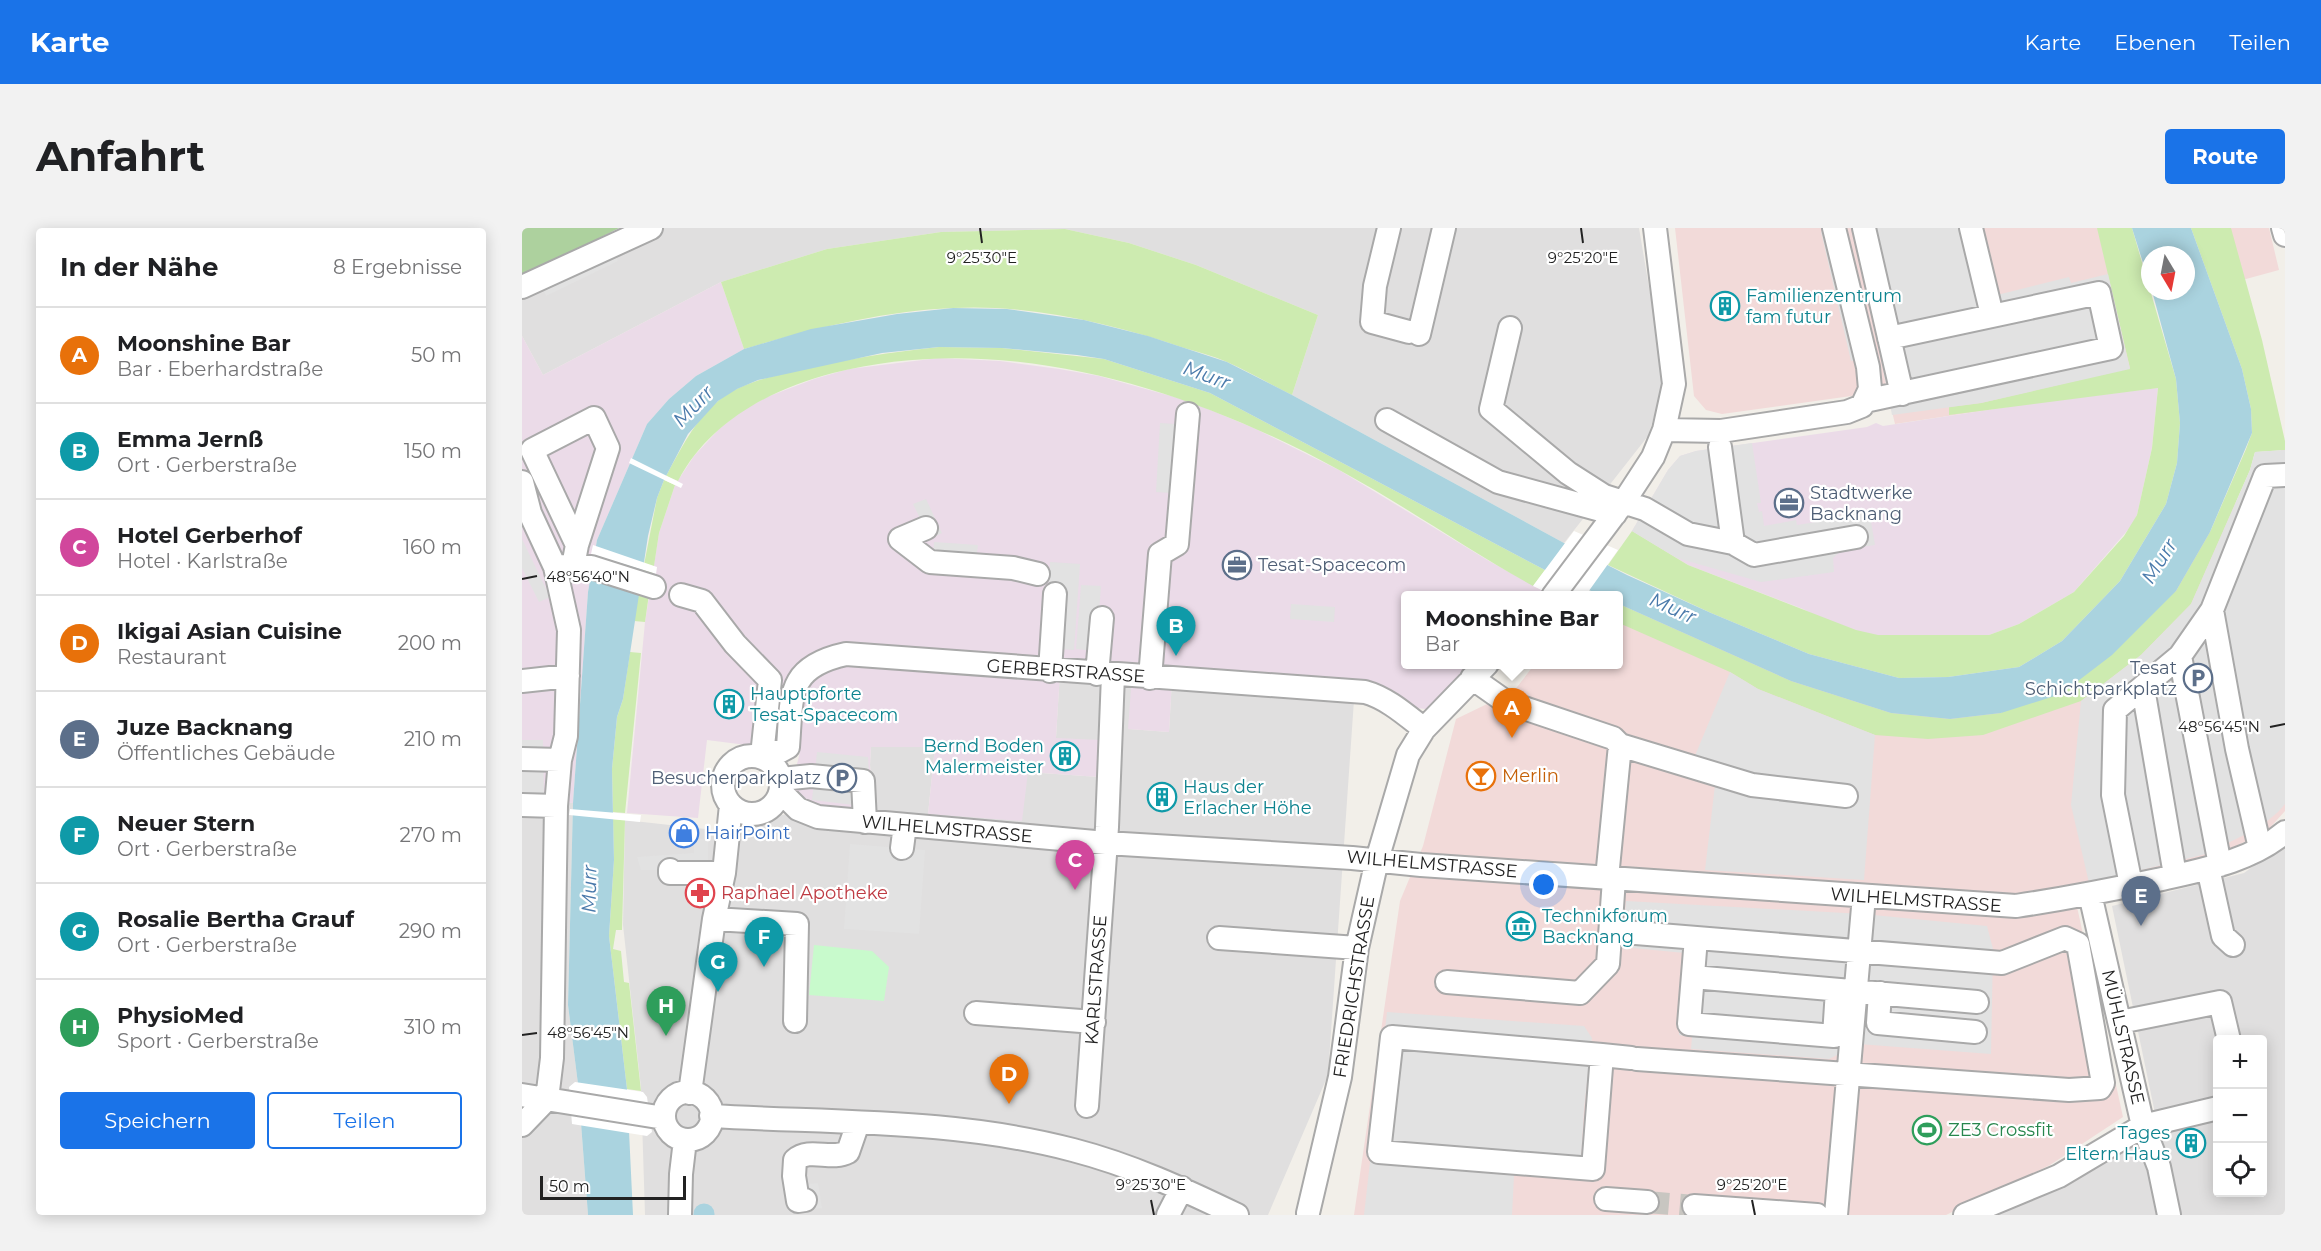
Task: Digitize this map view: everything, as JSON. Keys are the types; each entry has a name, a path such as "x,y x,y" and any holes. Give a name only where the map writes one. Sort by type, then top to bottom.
{"street":[{"path":"522,287 651,228"},
{"path":"1389,228 1375,286 1372,322 1414,333 1444,228"},
{"path":"1558,591 1617,511 1653,457 1664,430 1674,384 1655,228"},
{"path":"1664,430 1721,431 1847,412 1858,408 1865,401 1870,389 1868,367 1846,294 1834,228"},
{"path":"1864,228 1902,394"},
{"path":"1971,228 1992,315"},
{"path":"2283,228 2285,235"},
{"path":"1865,401 2111,348 2099,292 1889,338"},
{"path":"1510,328 1491,409 1568,473 1604,496 1617,511"},
{"path":"1150,678 1160,554 1177,544 1178,461 1188,414"},
{"path":"522,1125 547,1100 552,1058 556,806 560,760 566,736 569,630 574,561 608,448 594,418 532,450 574,561"},
{"path":"1387,420 1498,482 1617,511 1645,509 1688,534 1733,543 1754,555 1856,537"},
{"path":"1720,447 1733,543"},
{"path":"2131,885 2113,795 2115,710 2180,656 2212,610 2265,476 2285,475"},
{"path":"522,482 530,513 531,537 574,561 654,587"},
{"path":"926,528 900,539 930,562 956,561 1013,568 1038,574"},
{"path":"1055,594 1055,671"},
{"path":"681,595 702,601 735,644 770,680 763,746 777,772"},
{"path":"2212,610 2237,749 2260,848"},
{"name":"KARLSTRASSE","path":"1087,1106 1106,843 1107,618"},
{"name":"GERBERSTRASSE","path":"732,805 742,812 759,813 775,804 777,772 788,747 794,688 800,677 816,664 846,654 1365,692 1398,709 1424,729"},
{"path":"2180,656 2223,936 2233,945"},
{"path":"1479,671 1506,702 1612,738 1620,745 1752,785 1846,796"},
{"name":"FRIEDRICHSTRASSE","path":"1303,1214 1340,1077 1357,948 1377,860 1408,755 1424,729 1479,671"},
{"path":"522,681 568,676"},
{"path":"2143,688 2175,876"},
{"path":"1447,982 1580,993 1608,964 1620,745"},
{"path":"690,1093 714,920 724,873 732,805 723,788 728,770 743,758 762,757 777,772 863,781 865,822"},
{"path":"522,759 560,760"},
{"name":"WILHELMSTRASSE","path":"777,772 798,808 818,817 1106,843 2016,906 2090,894 2214,866 2260,848 2284,833"},
{"path":"522,805 556,806"},
{"path":"902,848 905,825"},
{"path":"670,870 670,873 724,873"},
{"name":"MÜHLSTRASSE","path":"1965,1215 2058,1176 2143,1126 2090,894"},
{"path":"1696,938 1689,1024 1834,1036 1846,990 1860,951 1864,896"},
{"path":"714,920 797,924 795,1021"},
{"path":"1602,1055 1593,1169 1379,1152 1392,1036 1602,1055 1634,1058 1849,1072 2069,1090 2100,1088 2103,1083 2078,944 2065,938 2002,963 1611,931"},
{"path":"1219,938 1357,948"},
{"path":"1693,977 1977,1002"},
{"path":"1836,1215 1849,1072 1846,990"},
{"path":"1880,993 1878,1023 1975,1032"},
{"path":"2120,1022 2220,1002 2228,1035"},
{"path":"976,1013 1094,1022"},
{"path":"690,1093 702,1098 710,1109 711,1116 708,1129 704,1134 685,1140 668,1130 664,1118 666,1106 670,1100 690,1093"},
{"path":"522,1095 664,1118"},
{"path":"2169,1215 2159,1167 2143,1126 2213,1109"},
{"path":"711,1116 914,1126 980,1132 1072,1149 1130,1167 1182,1188 1237,1215"},
{"path":"801,1200 794,1176 795,1160 805,1154 837,1155 848,1152 858,1123"},
{"path":"680,1215 685,1140"},
{"path":"1168,1215 1182,1188"},
{"path":"1606,1199 1647,1202"},
{"path":"1694,1206 1817,1215"}],"shaded area":[{"path":"522,228 1639,228 1665,382 1648,436 1564,543 1292,395 1318,315 1196,265 1129,243 1065,229 941,232 827,249 721,282 543,375 522,336"},
{"path":"1675,228 2107,228 2158,388 2040,402 1895,424 1887,391 1722,414 1706,410 1694,396"},
{"path":"1855,228 1982,228 1997,295 2069,277 2071,283 2108,274 2130,369 1981,403 1892,415"},
{"path":"2217,228 2269,228 2279,270 2235,282"},
{"path":"1827,231 1857,360 1851,361 1821,232"},
{"path":"616,256 618,261 546,296 544,291"},
{"path":"721,282 744,349 696,376 669,399 647,424 597,540 588,592 573,803 522,801 522,336 543,375"},
{"path":"939,358 1000,361 1099,376 1189,401 1256,429 1339,470 1489,561 1544,591 1401,591 1401,669 1476,669 1434,710 1172,679 1169,732 1128,729 1132,676 1060,672 1056,738 1102,740 1099,777 1028,772 1022,821 928,814 935,747 871,747 870,765 874,812 839,810 818,805 807,806 791,788 800,752 707,740 698,818 627,813 645,622 659,533 675,485 694,456 719,429 743,410 767,397 814,379 849,369"},
{"path":"2158,388 2152,448 2133,524 2074,592 2019,624 1989,635 1833,647 1829,622 1803,609 1688,565 1632,531 1668,470 1680,456 1696,451 1867,427 1876,423 1883,426 2040,402"},
{"path":"1160,423 1175,424 1171,493 1156,492"},
{"path":"1752,443 1761,503 1757,503 1759,512 1762,511 1764,526 1796,520 1797,525 1816,522 1816,519 1869,510 1875,545 1842,550 1833,558 1834,572 1761,582 1677,558 1632,531 1668,470 1680,456 1696,451"},
{"path":"2285,446 2285,811 2267,831 2215,856 2074,893 2123,1117 2050,1165 1946,1215 1354,1215 1400,901 1423,846 1456,719 1514,691 1531,669 1623,669 1623,606 1676,629 2001,713 2210,532"},
{"name":"Tesat Schichtparkplatz","path":"2285,450 2285,804 2260,827 2206,854 2089,883 2071,805 2081,701 2141,655 2191,604 2250,470 2255,452"},
{"path":"926,499 942,533 930,539 913,504"},
{"path":"522,539 550,597 539,602 522,568"},
{"path":"934,542 978,545 976,559 933,556"},
{"path":"1050,562 1080,564 1074,650 1044,648"},
{"path":"1081,585 1101,586 1096,651 1076,649"},
{"path":"1291,604 1335,607 1334,622 1290,619"},
{"path":"1060,672 1133,676 1129,729 1169,732 1172,679 1354,700 1328,1075 1268,1215 645,1215 641,1088 623,925 625,820 750,834 761,821 818,805 839,810 874,811 870,765 871,747 935,747 928,814 1027,772 1099,777 1056,738"},
{"path":"1730,672 1758,689 1875,735 1864,880 1705,870 1715,785 1694,758"},
{"path":"522,740 543,740 544,799 522,798"},
{"name":"Besucherparkplatz","path":"817,752 868,757 871,807 812,800"},
{"path":"522,801 573,803 568,1005 578,1084 588,1215 522,1215"},
{"path":"694,838 708,840 708,870 641,870 637,857 694,853"},
{"path":"2285,843 2285,1215 1987,1215 2157,1123 2112,906 2244,873"},
{"path":"850,844 925,850 919,934 844,929"},
{"path":"1626,901 1863,914 1987,926 1993,949 1991,1054 1845,1043 1839,1054 1829,1059 1691,1049 1692,1037 1679,1035 1685,953 1622,947"},
{"path":"1387,1012 1584,1026 1592,1038 1581,1159 1515,1156 1512,1215 1364,1215"},
{"path":"818,1183 822,1208 806,1210 802,1185"}],"green space":[{"path":"522,228 619,228 522,277"},
{"path":"2097,228 2132,228 2141,259 2141,300 2153,300 2176,379 2180,423 2177,463 2166,504 2120,581 2062,641 2019,667 1948,677 1899,678 1809,654 1711,613 1608,565 1632,531 1688,565 1856,630 1878,635 1989,635 2019,624 2074,592 2124,536 2137,515 2152,448 2158,388 1949,415 1949,407 1981,403 2130,368"},
{"path":"2191,228 2231,228 2262,340 2285,441 2285,450 2255,452 2250,470 2191,604 2141,655 2081,701 1983,735 1928,739 1875,735 1758,689 1730,672 1623,625 1623,606 1791,681 1891,713 1950,719 2001,713 2176,591 2210,532 2252,433 2251,409 2242,369"},
{"path":"1065,229 1129,243 1196,265 1318,315 1292,395 1227,362 1156,339 1070,317 1011,309 953,308 900,313 821,328 744,349 721,282 827,249 941,232"},
{"path":"939,347 1002,348 1104,359 1210,393 1545,570 1533,586 1341,471 1283,441 1223,415 1160,392 1095,375 1030,363 964,358 898,361 833,373 810,380 765,399 724,425 691,460 678,481 666,476 702,417 718,401 736,389 767,378 816,366"},
{"path":"664,480 675,485 659,533 652,579 642,575 657,498"},
{"path":"639,591 649,594 645,622 634,621"},
{"path":"630,652 641,653 625,813 613,812 612,769 617,717 623,699"},
{"path":"613,819 625,820 622,930 616,930 613,949 621,951 624,982 629,983 641,1091 627,1089 609,936 614,860"},
{"path":"814,945 872,951 889,967 884,1001 809,995"}],"water":[{"name":"Murr","path":"2132,228 2191,228 2242,369 2251,409 2252,433 2210,532 2176,591 2112,655 2061,694 2001,713 1950,719 1891,713 1791,681 1623,606 1623,591 1591,591 1545,570 1210,393 1104,359 1002,348 939,347 882,353 758,380 737,389 718,401 688,434 664,480 648,536 623,699 617,717 612,769 614,860 609,936 627,1089 633,1215 588,1215 578,1084 568,1005 573,803 588,592 597,540 647,424 669,399 696,376 744,349 811,329 897,314 953,308 1007,309 1084,320 1148,336 1227,362 1627,575 1809,654 1899,678 1948,677 2019,667 2062,641 2120,581 2166,504 2177,463 2180,423 2176,379 2154,300 2195,300 2195,246 2141,246 2141,256"}],"pier":[{"path":"631,458 683,484 681,488 629,463"},
{"path":"1574,531 1618,550 1589,591 1544,591 1533,586"},
{"path":"593,545 657,567 656,574 591,554"},
{"path":"570,809 641,815 640,822 569,815"},
{"path":"575,1082 643,1092 647,1097 652,1132 647,1136 572,1124 569,1087"}],"tunnel":[{"path":"1647,1202 1694,1206"}],"place":[{"name":"Familienzentrum fam futur","path":"1725,306"},
{"name":"Stadtwerke Backnang","path":"1789,503"},
{"name":"Tesat-Spacecom","path":"1237,565"},
{"name":"Emma Jernß","path":"1176,656"},
{"name":"Tesat Schichtparkplatz","path":"2198,678"},
{"name":"Hauptpforte Tesat-Spacecom","path":"729,704"},
{"name":"Moonshine Bar","path":"1512,738"},
{"name":"Bernd Boden Malermeister","path":"1065,756"},
{"name":"Merlin","path":"1481,776"},
{"name":"Besucherparkplatz","path":"842,778"},
{"name":"Haus der Erlacher Höhe","path":"1162,797"},
{"name":"HairPoint","path":"684,833"},
{"name":"Hotel Gerberhof","path":"1075,890"},
{"name":"Raphael Apotheke","path":"700,893"},
{"name":"Technikforum Backnang","path":"1521,926"},
{"name":"Juze Backnang","path":"2141,926"},
{"name":"Neuer Stern","path":"764,967"},
{"name":"Rosalie Bertha Grauf","path":"718,992"},
{"name":"PhysioMed","path":"666,1036"},
{"name":"Ikigai Asian Cuisine","path":"1009,1104"},
{"name":"ZE3 Crossfit","path":"1927,1130"},
{"name":"Tages Eltern Haus","path":"2191,1143"}]}
